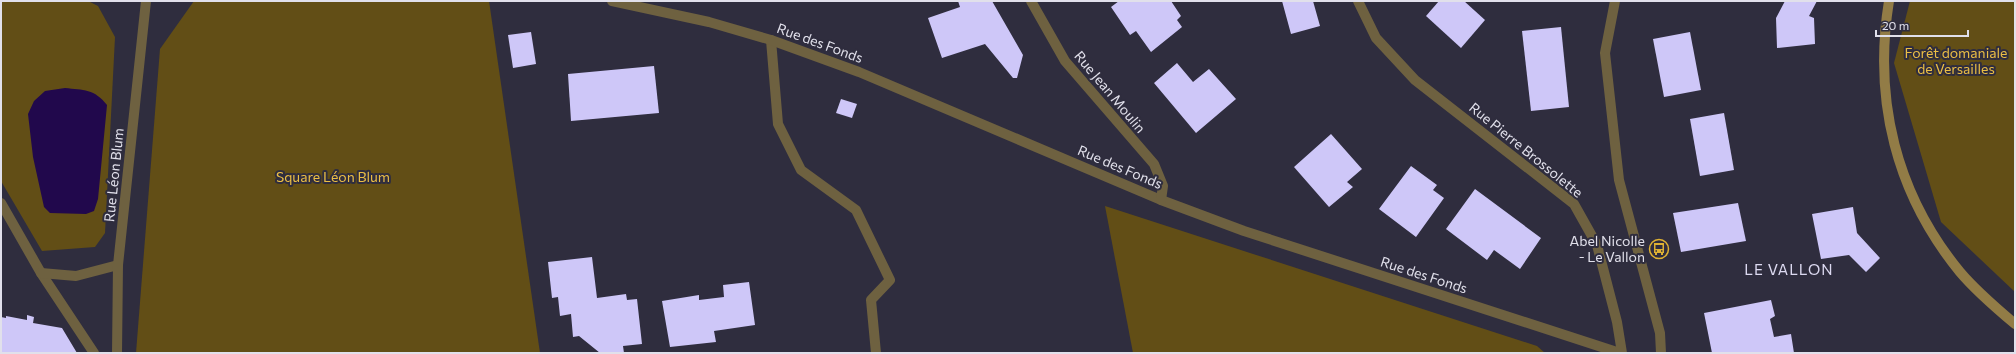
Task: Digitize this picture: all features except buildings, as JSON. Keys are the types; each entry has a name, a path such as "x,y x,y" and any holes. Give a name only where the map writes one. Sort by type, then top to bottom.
{"main road":[{"path":"1889,1 1884,29 1885,99 1900,166 1920,214 1941,246 1960,272 1989,302 2015,324"}],"street":[{"name":"Rue Léon Blum","path":"117,353 118,265 146,1"},
{"name":"Rue des Fonds","path":"612,1 709,22 771,40 859,72 1161,200 1251,233 1621,353"},
{"name":"Rue Jean Moulin","path":"1031,1 1065,61 1154,164 1163,186 1161,200"},
{"name":"Rue Pierre Brossolette","path":"1358,1 1376,38 1415,80 1574,204 1597,245 1617,322 1621,353"},
{"path":"1615,1 1605,54 1619,180 1660,333 1661,353"},
{"path":"771,40 778,124 801,170 856,210 890,280 871,300 876,353"},
{"path":"1,203 41,273 94,353"},
{"path":"41,273 76,276 118,265"}],"green space":[{"path":"1,1 88,1 98,6 115,37 105,233 95,247 42,251 1,181"},
{"name":"Square Léon Blum","path":"194,1 489,1 540,353 136,353 160,49"},
{"name":"Forêt domaniale de Versailles","path":"1910,1 2015,1 2015,292 1941,222 1894,63"},
{"path":"1105,206 1537,346 1545,353 1133,353"}],"shaded area":[{"path":"65,88 93,93 107,105 98,199 94,211 86,214 50,213 44,207 33,157 28,114 34,101 45,91"}],"place":[{"name":"Abel Nicolle - Le Vallon","path":"1659,249"}],"district":[{"name":"LE VALLON","path":"1789,270"}]}
